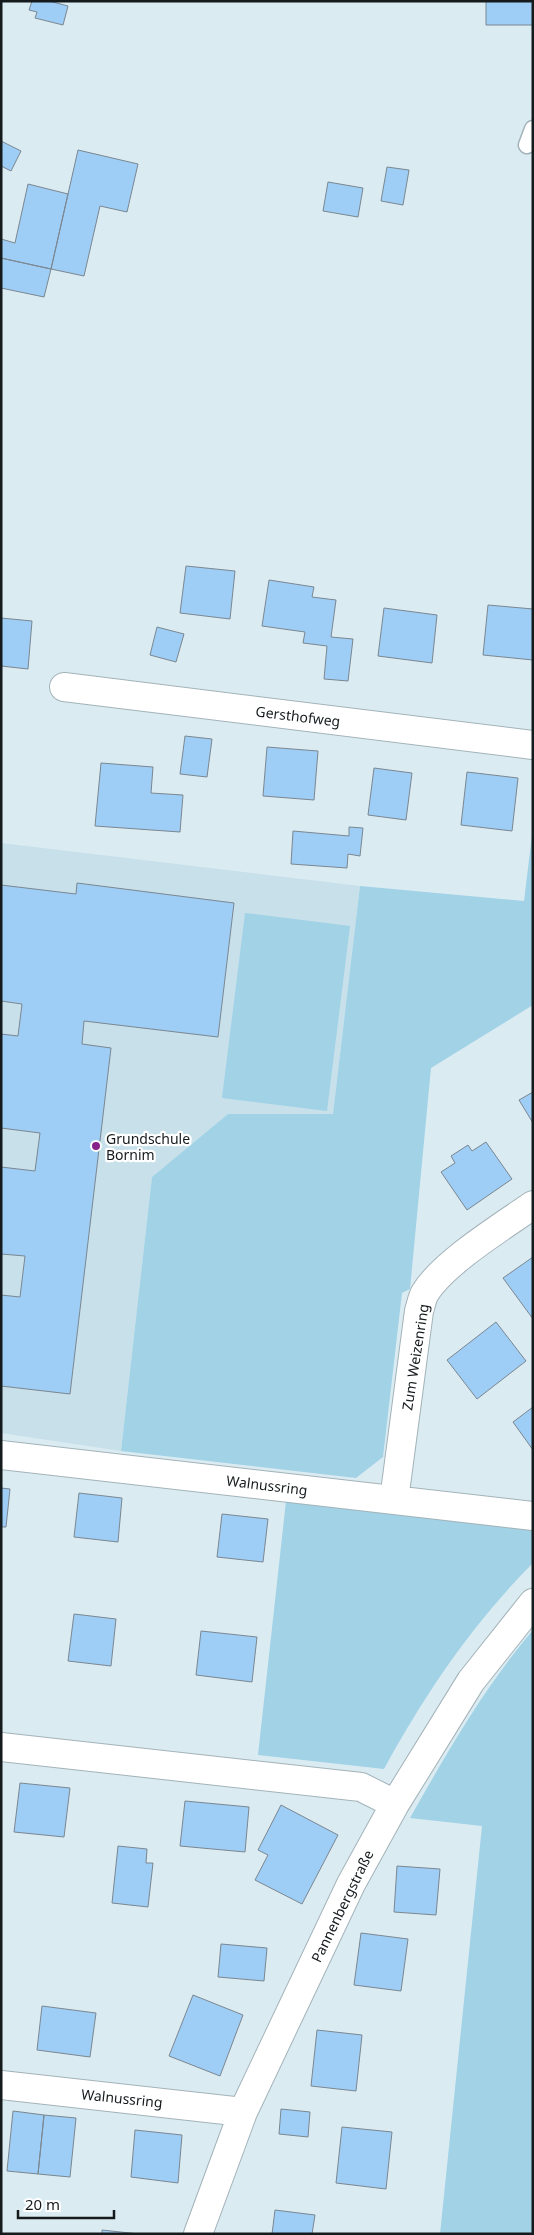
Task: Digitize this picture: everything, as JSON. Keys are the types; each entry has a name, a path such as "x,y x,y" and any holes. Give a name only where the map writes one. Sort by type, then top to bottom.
{"street":[{"name":"Gersthofweg","path":"64,687 533,745"},
{"name":"Zum Weizenring","path":"394,1500 419,1311 424,1294 434,1280 475,1245 533,1204"},
{"name":"Walnussring","path":"1,1455 533,1516"},
{"name":"Pannenbergstraße","path":"198,2234 243,2112 351,1884 394,1804 471,1681 533,1603"},
{"path":"1,1747 361,1787 394,1804"},
{"name":"Walnussring","path":"1,2085 243,2112"}],"lane":[{"path":"526,145 533,129"}],"shaded area":[{"path":"533,827 533,1005 431,1068 410,1289 402,1293 383,1457 356,1478 121,1451 152,1177 228,1114 333,1114 360,886 524,901"},
{"name":"Grundschule Bornim","path":"1,843 360,886 333,1114 228,1114 152,1177 121,1451 1,1433"},
{"path":"245,913 350,926 327,1111 222,1098"},
{"path":"286,1501 533,1529 533,1563 490,1610 451,1661 416,1714 384,1769 258,1755"},
{"path":"533,1630 533,2234 440,2234 482,1826 410,1818 452,1745 482,1698"}],"building":[{"path":"32,1 49,1 68,6 63,25 35,18 37,12 29,10"},
{"path":"486,1 533,1 533,25 486,25"},
{"path":"1,141 21,151 11,171 1,166"},
{"path":"78,150 138,164 127,212 100,206 84,276 51,269"},
{"path":"387,167 409,170 403,205 381,201"},
{"path":"328,182 363,188 358,217 323,211"},
{"path":"28,184 68,194 51,269 1,258 1,239 15,243"},
{"path":"1,258 51,269 44,297 1,288"},
{"path":"186,566 235,571 230,619 180,613"},
{"path":"269,580 314,587 312,597 336,600 331,637 353,639 348,681 324,679 327,646 303,643 305,632 262,626"},
{"path":"488,605 533,609 533,660 483,655"},
{"path":"384,608 437,615 432,663 378,656"},
{"path":"1,618 32,621 28,669 1,666"},
{"path":"157,627 184,634 176,662 150,655"},
{"path":"185,736 212,739 207,777 180,774"},
{"path":"267,747 318,751 314,800 263,796"},
{"path":"101,763 153,767 151,793 183,795 180,832 95,826"},
{"path":"374,768 412,773 406,820 368,815"},
{"path":"467,772 518,778 512,831 461,825"},
{"path":"349,827 363,828 360,856 348,854 347,868 291,864 293,831 349,836"},
{"path":"77,883 234,903 218,1037 84,1021 82,1044 111,1048 70,1394 1,1386 1,1295 20,1297 25,1256 1,1254 1,1167 35,1171 40,1133 1,1128 1,1034 18,1036 22,1004 1,1001 1,885 76,894"},
{"path":"533,1092 533,1123 519,1100"},
{"path":"486,1142 512,1179 467,1210 441,1172 455,1163 451,1156 468,1145 472,1151"},
{"path":"533,1257 533,1319 503,1278"},
{"path":"496,1322 526,1361 477,1399 447,1360"},
{"path":"533,1407 533,1450 513,1422"},
{"path":"1,1488 10,1489 6,1527 1,1527"},
{"path":"79,1493 122,1498 118,1542 74,1537"},
{"path":"222,1514 268,1519 263,1562 217,1557"},
{"path":"74,1614 116,1619 111,1666 68,1661"},
{"path":"201,1631 257,1637 252,1682 196,1675"},
{"path":"20,1783 70,1788 64,1837 14,1832"},
{"path":"185,1801 249,1807 245,1852 180,1846"},
{"path":"281,1805 338,1835 302,1904 255,1880 268,1855 258,1850"},
{"path":"118,1846 147,1849 146,1863 153,1863 148,1907 112,1903"},
{"path":"397,1866 440,1869 436,1915 394,1912"},
{"path":"361,1933 408,1939 401,1991 354,1985"},
{"path":"221,1944 267,1948 264,1981 218,1977"},
{"path":"193,1995 243,2015 220,2076 169,2056"},
{"path":"42,2006 96,2013 90,2057 37,2050"},
{"path":"317,2030 362,2035 356,2091 311,2086"},
{"path":"281,2109 310,2112 308,2137 279,2134"},
{"path":"13,2111 44,2115 38,2174 7,2171"},
{"path":"44,2115 76,2118 70,2177 38,2174"},
{"path":"342,2127 392,2132 386,2189 336,2183"},
{"path":"135,2130 182,2135 178,2183 131,2177"},
{"path":"275,2210 315,2215 312,2234 272,2234"},
{"path":"102,2230 139,2234 102,2234"}],"place":[{"name":"Grundschule Bornim","path":"96,1146"}]}
